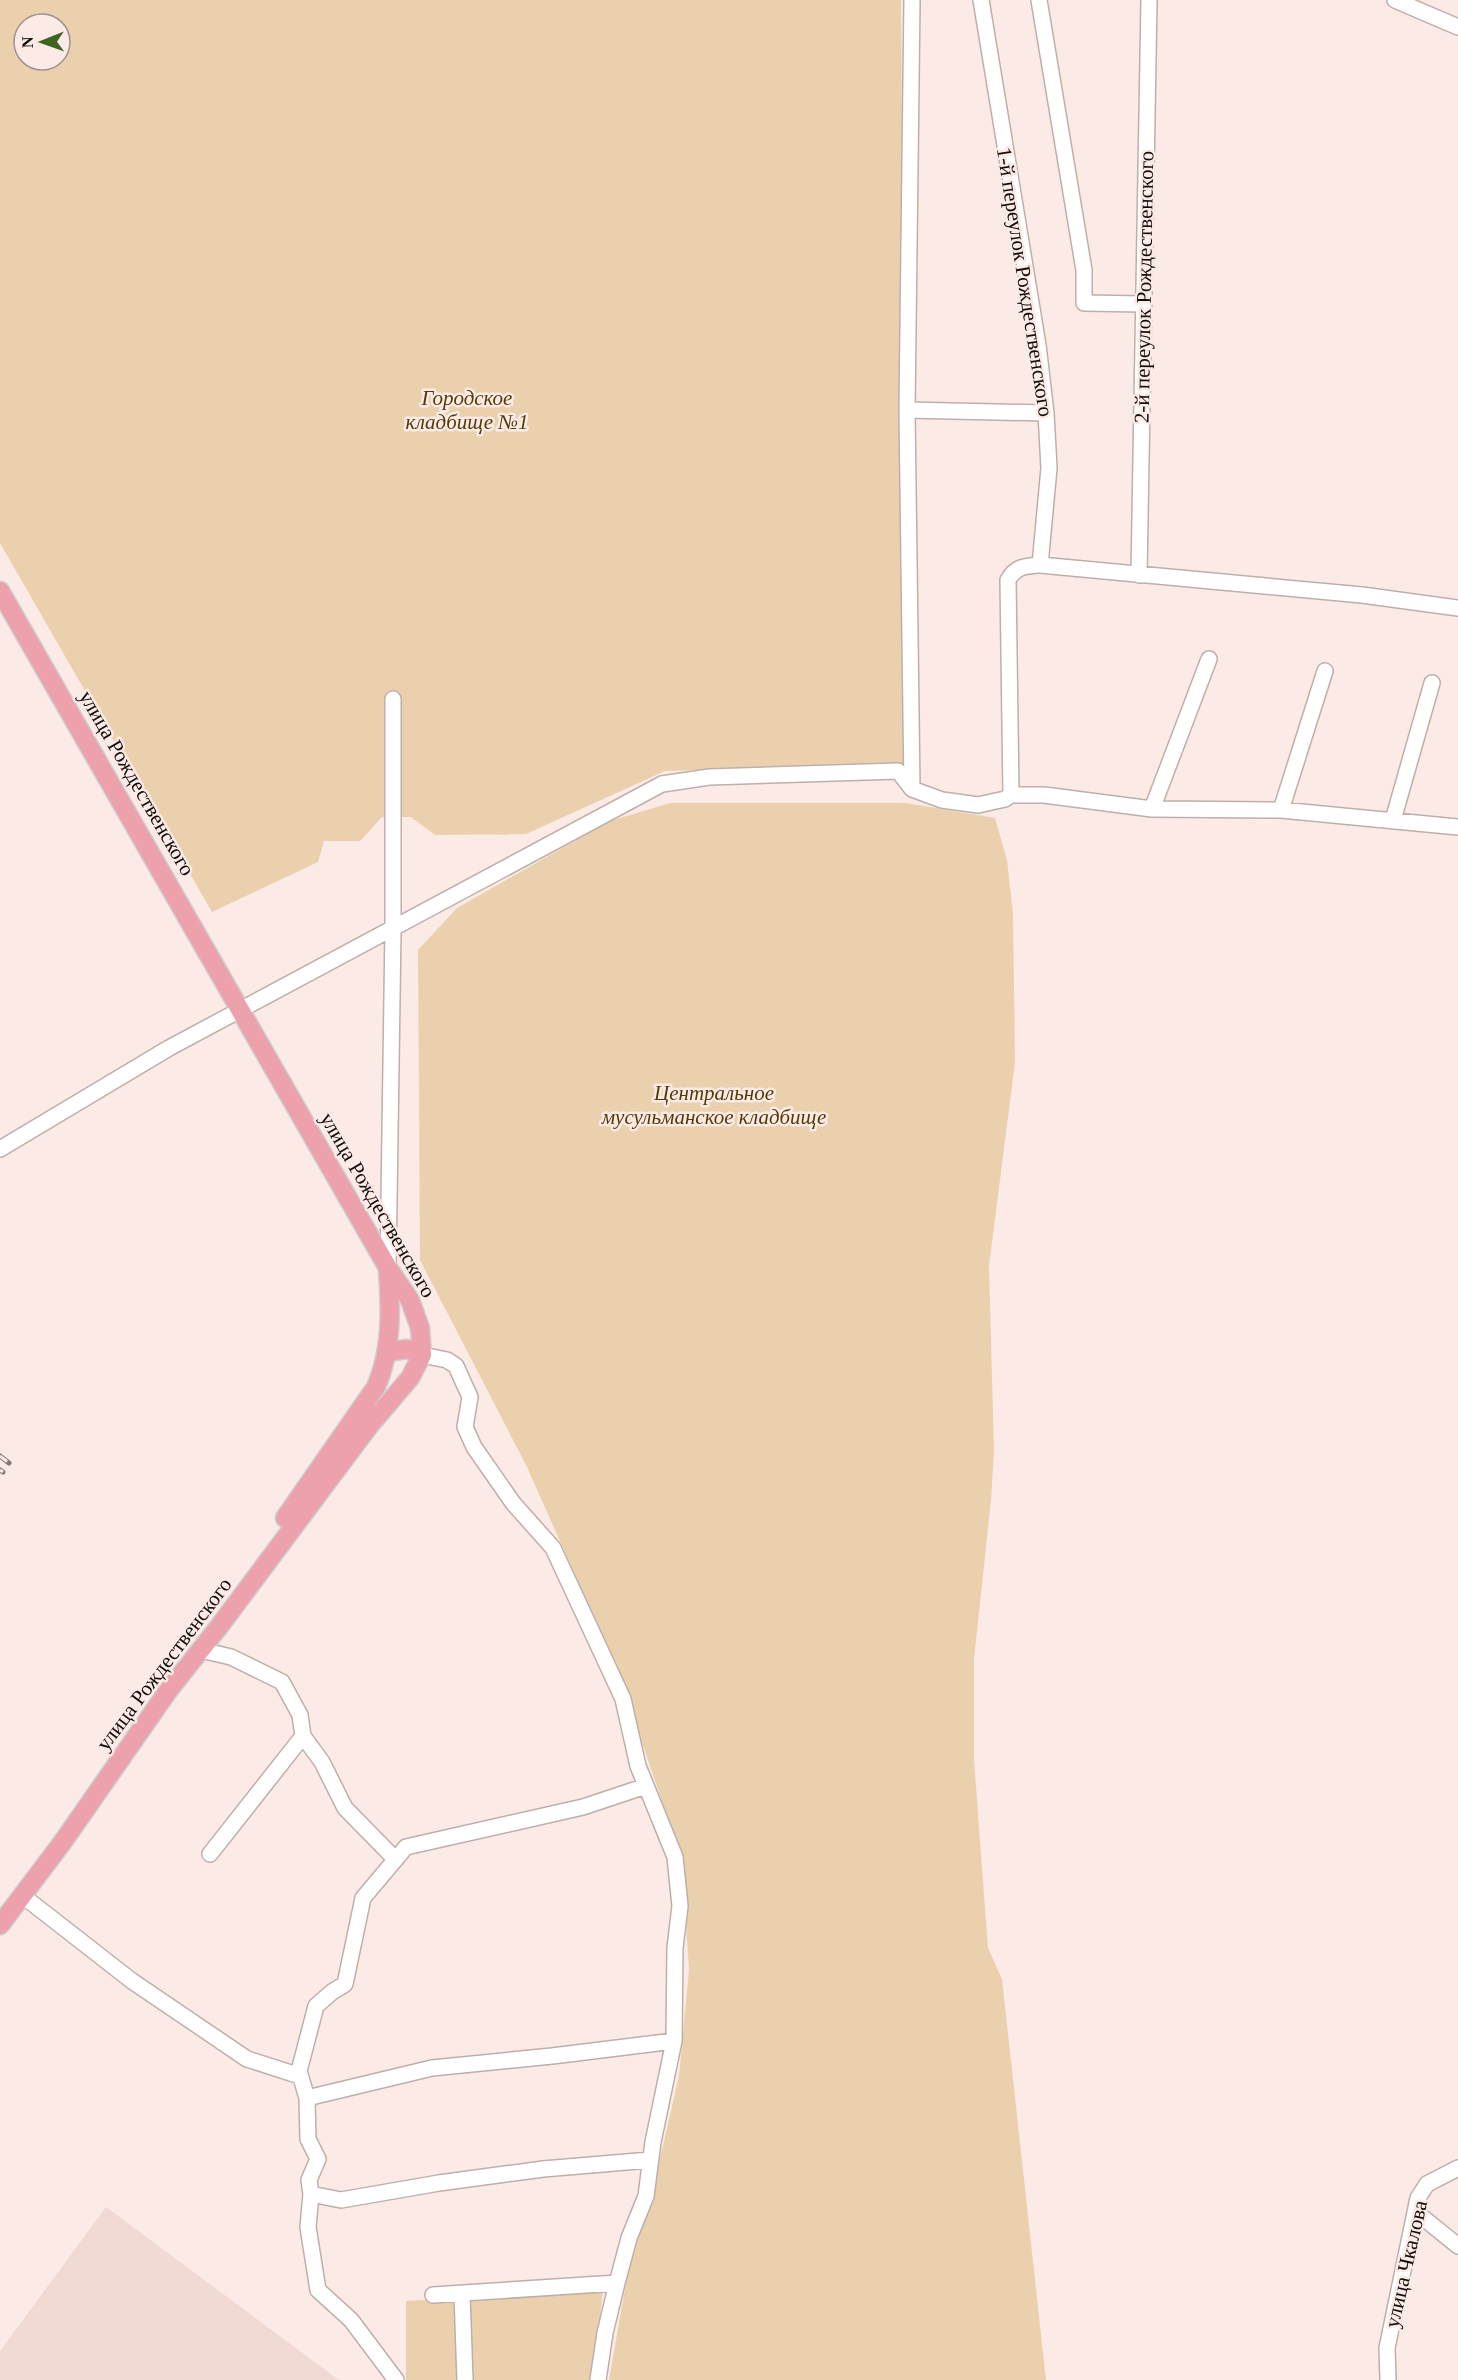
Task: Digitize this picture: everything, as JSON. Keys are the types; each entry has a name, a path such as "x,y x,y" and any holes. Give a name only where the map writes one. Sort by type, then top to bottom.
{"main road":[{"name":"улица Рождественского","path":"0,591 388,1268 410,1300 420,1328 422,1355 410,1378 369,1426 168,1691 0,1925"},
{"path":"388,1268 391,1302 386,1360 387,1376 396,1379 410,1378"},
{"path":"168,1691 376,1387 386,1360 407,1349 422,1355"}],"street":[{"path":"912,0 907,410 912,789"},
{"name":"1-й переулок Рождественского","path":"981,0 1038,345 1046,413 1049,468 1040,566"},
{"path":"1039,0 1084,270 1084,303 1143,303"},
{"name":"2-й переулок Рождественского","path":"1139,575 1149,0"},
{"path":"1395,0 1458,27"},
{"path":"907,410 1046,413"},
{"path":"1011,795 1008,580 1014,571 1024,566 1457,604"},
{"path":"1152,809 1209,659"},
{"path":"1281,810 1325,671"},
{"path":"1393,820 1432,683"},
{"path":"388,1268 393,929 393,699"},
{"path":"0,1149 169,1048 662,784 709,777 898,771 912,789 942,800 978,805 1005,799 1011,795 1044,795 1152,809 1281,810 1458,827"},
{"path":"422,1355 447,1360 456,1366 470,1397 465,1427 474,1447 513,1503 553,1548 623,1699 638,1766 675,1857 680,1906 675,1948 675,2041 650,2160 646,2196 629,2238 617,2283 605,2333 598,2380"},
{"path":"201,1650 231,1657 282,1682 300,1714 303,1736 322,1762 345,1808 395,1860"},
{"path":"210,1854 303,1736"},
{"path":"396,2380 351,2320 318,2290 308,2227 311,2194 309,2180 318,2159 308,2139 307,2098 299,2071 316,2006 345,1984 363,1899 406,1847 583,1807 645,1786"},
{"path":"23,1896 132,1981 247,2060 300,2076"},
{"path":"307,2098 432,2068 675,2041"},
{"path":"311,2194 341,2200 439,2183 543,2169 650,2160"},
{"name":"улица Чкалова","path":"1388,2380 1387,2348 1418,2198 1427,2184 1458,2168"},
{"path":"1416,2212 1458,2246"},
{"path":"434,2295 617,2283"},
{"path":"462,2294 465,2380"}],"shaded area":[{"path":"106,2207 339,2380 0,2380 0,2351"}],"green space":[{"name":"Городское кладбище №1","path":"0,0 901,0 907,764 665,771 526,834 435,835 411,817 382,817 360,841 324,841 318,862 212,912 0,543"},
{"name":"Центральное мусульманское кладбище","path":"670,803 906,803 995,818 1007,860 1013,914 1015,1062 989,1266 994,1451 974,1659 974,1760 988,1948 1002,1979 1046,2380 609,2380 633,2243 649,2206 679,2076 689,1970 682,1860 616,1666 526,1465 420,1260 418,950 457,908 610,821"},
{"path":"603,2290 593,2380 406,2380 406,2301"}],"railway":[{"path":"0,1456 9,1463"}]}
